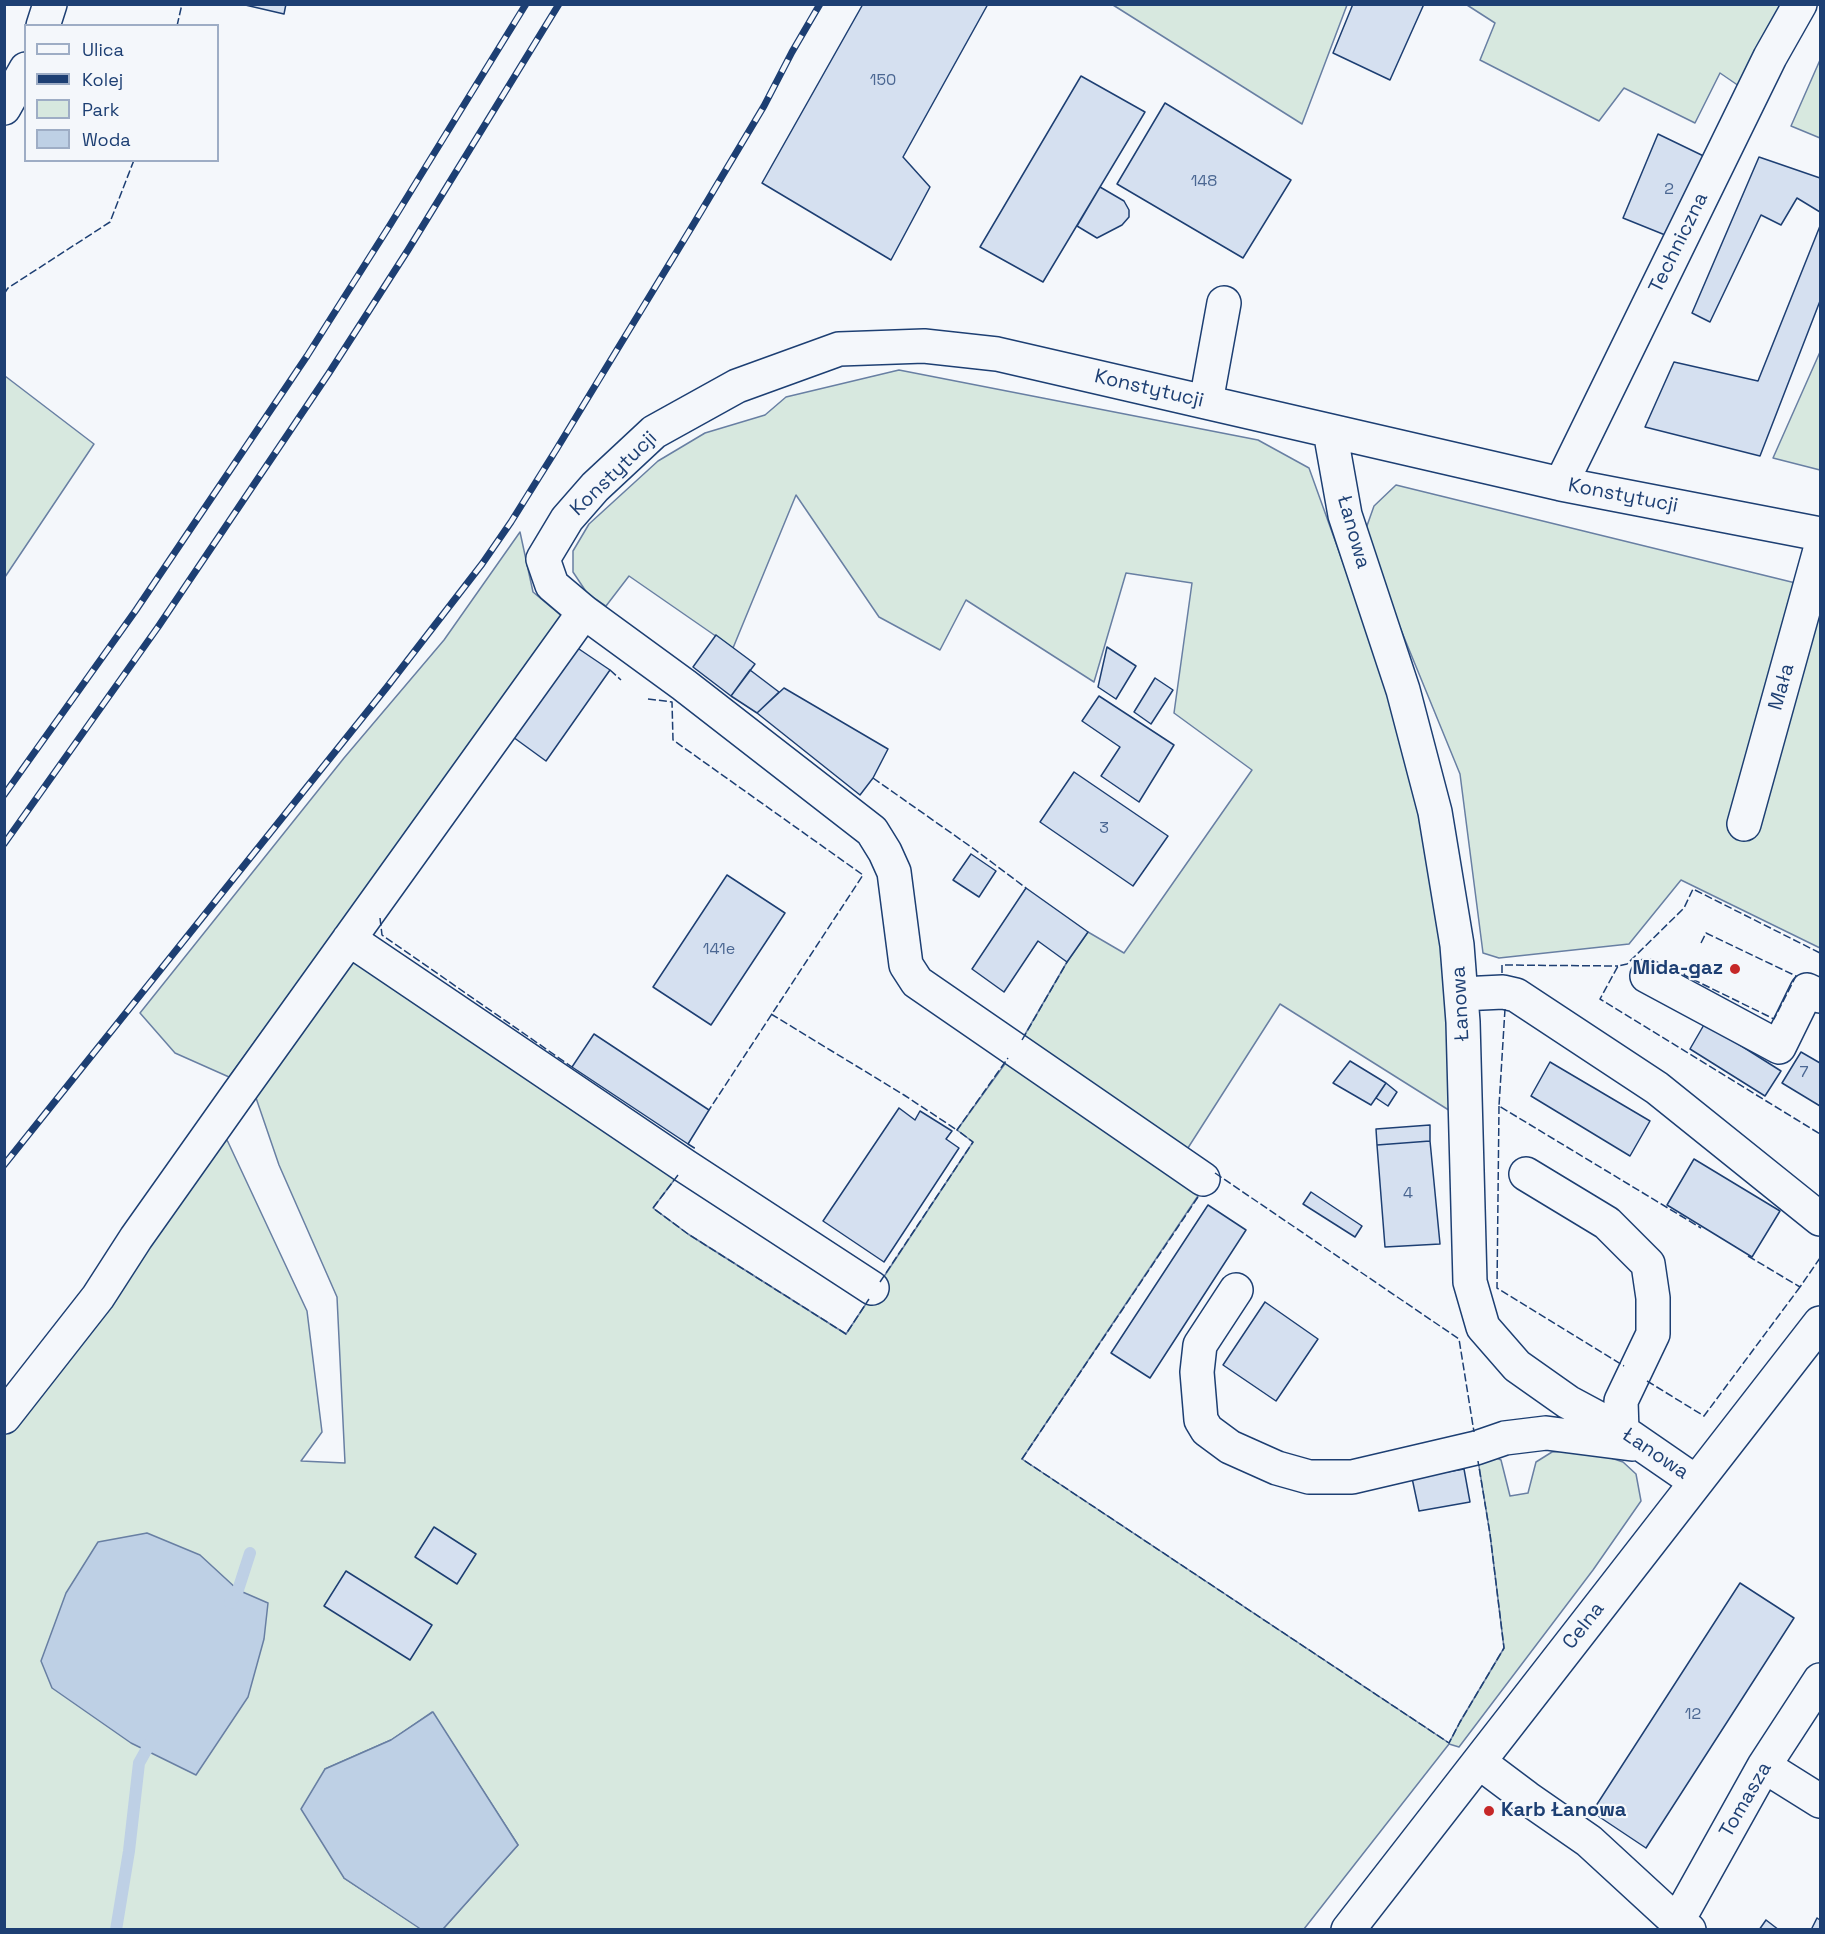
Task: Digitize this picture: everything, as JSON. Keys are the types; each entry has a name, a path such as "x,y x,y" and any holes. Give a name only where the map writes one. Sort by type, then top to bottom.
{"street":[{"path":"44,24 50,4"},
{"name":"Techniczna","path":"1561,484 1770,57 1800,4"},
{"path":"4,108 24,73"},
{"path":"1206,402 1224,303"},
{"name":"Konstytucji","path":"584,612 552,585 543,559 567,519 595,487 654,432 737,386 839,349 924,346 997,354 1561,484 1821,534"},
{"name":"Łanowa","path":"1330,431 1345,515 1403,690 1435,812 1457,945 1461,994 1470,1282 1484,1327 1517,1366 1568,1402 1634,1439 1696,1482"},
{"name":"Mała","path":"1744,824 1821,550"},
{"path":"4,1417 98,1297 136,1238 584,612 684,685 872,831 894,872 906,965 916,982 1203,1179"},
{"path":"349,939 685,1166 872,1288"},
{"path":"1647,976 1779,1047 1807,990 1821,996"},
{"path":"1461,994 1503,992 1516,995 1657,1088 1821,1219"},
{"path":"1236,1290 1200,1345 1197,1372 1201,1420 1207,1430 1230,1447 1277,1468 1309,1477 1352,1477 1476,1449 1505,1438 1546,1433 1634,1439 1621,1401 1653,1334 1653,1298 1648,1264 1607,1223 1526,1174"},
{"name":"Celna","path":"1348,1929 1821,1323"},
{"name":"Tomasza","path":"1683,1926 1764,1766 1821,1680"},
{"path":"1479,1762 1589,1841 1683,1926"},
{"path":"1764,1766 1821,1801"}],"green space":[{"path":"1113,5 1347,5 1302,124"},
{"path":"1467,5 1781,5 1739,86 1720,73 1695,123 1624,88 1599,121 1480,60 1495,23"},
{"path":"1820,60 1820,138 1791,126"},
{"path":"1820,352 1820,470 1773,458"},
{"path":"899,370 1258,440 1309,468 1402,727 1443,946 1455,1114 1280,1004 1186,1151 1214,1172 1022,1459 1449,1743 1504,1648 1478,1460 1493,1456 1501,1460 1510,1496 1528,1493 1536,1462 1552,1452 1578,1450 1602,1455 1623,1462 1636,1474 1641,1501 1593,1570 1459,1747 1449,1744 1304,1929 443,1929 518,1845 432,1712 391,1740 325,1769 344,1878 422,1929 5,1930 4,1429 222,1133 307,1311 322,1432 301,1461 345,1463 337,1297 279,1165 254,1092 353,956 678,1175 653,1208 688,1234 846,1334 973,1142 957,1130 1020,1043 1067,962 1088,932 1124,953 1252,770 1174,713 1192,583 1126,573 1094,682 966,600 940,650 879,617 796,495 733,648 629,576 606,606 587,593 573,572 573,551 589,524 658,461 705,433 765,415 786,397"},
{"path":"5,376 94,444 5,577"},
{"path":"1396,485 1820,589 1820,948 1681,880 1629,944 1499,958 1483,953 1460,774 1363,537 1374,506"},
{"path":"520,532 533,592 564,618 229,1077 175,1053 140,1013 344,758 444,640"}],"water":[{"path":"147,1533 200,1555 238,1590 268,1603 264,1639 248,1697 196,1775 131,1743 52,1688 41,1661 66,1593 98,1542"},
{"path":"433,1712 518,1845 443,1929 422,1930 344,1878 301,1809 325,1769 391,1740"}],"building":[{"path":"241,4 286,4 284,14"},
{"path":"863,4 988,4 903,157 930,187 891,260 762,183"},
{"path":"1353,4 1424,4 1390,80 1333,53"},
{"path":"1081,76 1145,112 1043,282 980,247"},
{"path":"1165,103 1291,180 1243,258 1117,184"},
{"path":"1658,134 1716,162 1680,241 1623,218"},
{"path":"1759,157 1820,178 1820,212 1797,198 1781,225 1761,215 1710,322 1692,313"},
{"path":"1100,187 1124,201 1129,210 1129,217 1122,225 1097,238 1077,226"},
{"path":"1820,226 1820,301 1760,456 1645,427 1674,362 1758,381"},
{"path":"716,635 755,664 731,696 693,667"},
{"path":"576,647 610,670 546,761 513,737"},
{"path":"1107,647 1136,666 1116,699 1098,687"},
{"path":"750,670 779,692 757,713 731,696"},
{"path":"1155,678 1173,690 1151,724 1134,712"},
{"path":"784,688 888,749 873,778 860,795 757,713"},
{"path":"1099,696 1174,745 1139,802 1101,776 1120,747 1082,721"},
{"path":"1074,772 1168,836 1133,886 1040,822"},
{"path":"971,854 996,871 979,897 953,880"},
{"path":"727,875 785,913 711,1025 653,987"},
{"path":"1026,888 1088,932 1067,962 1038,941 1004,992 972,969"},
{"path":"1705,1023 1781,1071 1765,1096 1690,1049"},
{"path":"594,1034 709,1110 688,1144 572,1067"},
{"path":"1801,1052 1820,1063 1820,1106 1782,1083"},
{"path":"1350,1061 1386,1083 1371,1105 1333,1083"},
{"path":"1550,1062 1650,1121 1630,1156 1531,1096"},
{"path":"1386,1083 1397,1092 1388,1106 1376,1098"},
{"path":"899,1108 915,1120 920,1111 952,1131 946,1139 959,1148 884,1262 823,1221"},
{"path":"1430,1125 1430,1141 1377,1145 1376,1129"},
{"path":"1430,1141 1440,1244 1385,1247 1377,1145"},
{"path":"1694,1159 1780,1211 1752,1257 1667,1205"},
{"path":"1311,1192 1362,1226 1355,1237 1303,1204"},
{"path":"1208,1205 1246,1230 1150,1378 1111,1353"},
{"path":"1265,1302 1318,1339 1276,1401 1223,1365"},
{"path":"1464,1469 1470,1502 1419,1511 1412,1478"},
{"path":"434,1527 476,1554 457,1584 415,1557"},
{"path":"346,1571 432,1625 410,1660 324,1606"},
{"path":"1740,1583 1794,1618 1646,1848 1592,1812"},
{"path":"1817,1918 1820,1920 1820,1930 1811,1930"},
{"path":"1766,1920 1779,1930 1759,1930"}],"waterway":[{"path":"230,1603 238,1590 250,1553"},
{"path":"116,1930 129,1851 139,1763 153,1738"}],"railway":[{"path":"4,795 136,610 307,356 526,4"},
{"path":"4,844 158,627 329,373 408,250 559,4"},
{"path":"4,1165 387,687 482,564 556,450 693,225 764,106 820,4"}],"fence":[{"path":"177,24 182,4"},
{"path":"4,294 8,288 110,222 133,162"},
{"path":"610,670 621,680"},
{"path":"648,699 672,702 673,740 863,875 709,1110"},
{"path":"873,778 1026,888"},
{"path":"1820,953 1693,889 1684,908 1627,964 1618,966 1600,999 1820,1134"},
{"path":"380,918 382,935 572,1067"},
{"path":"1690,964 1684,975 1774,1019 1796,976 1706,933 1701,943"},
{"path":"1022,1040 1067,962"},
{"path":"1502,973 1502,965 1618,966"},
{"path":"1505,1009 1499,1106 1701,1228"},
{"path":"771,1014 957,1130"},
{"path":"880,1282 973,1142 957,1130 1008,1058"},
{"path":"1499,1106 1497,1288 1624,1366"},
{"path":"688,1144 696,1149"},
{"path":"1215,1173 1459,1339 1474,1432"},
{"path":"678,1175 653,1208 688,1234 846,1334 869,1299"},
{"path":"1198,1197 1022,1459 1449,1743 1504,1648 1490,1534 1478,1461"},
{"path":"1748,1256 1800,1287 1820,1258"},
{"path":"1647,1381 1704,1416 1800,1287"}],"place":[{"name":"Mida-gaz","path":"1735,969"},
{"name":"Karb Łanowa","path":"1489,1811"}]}
